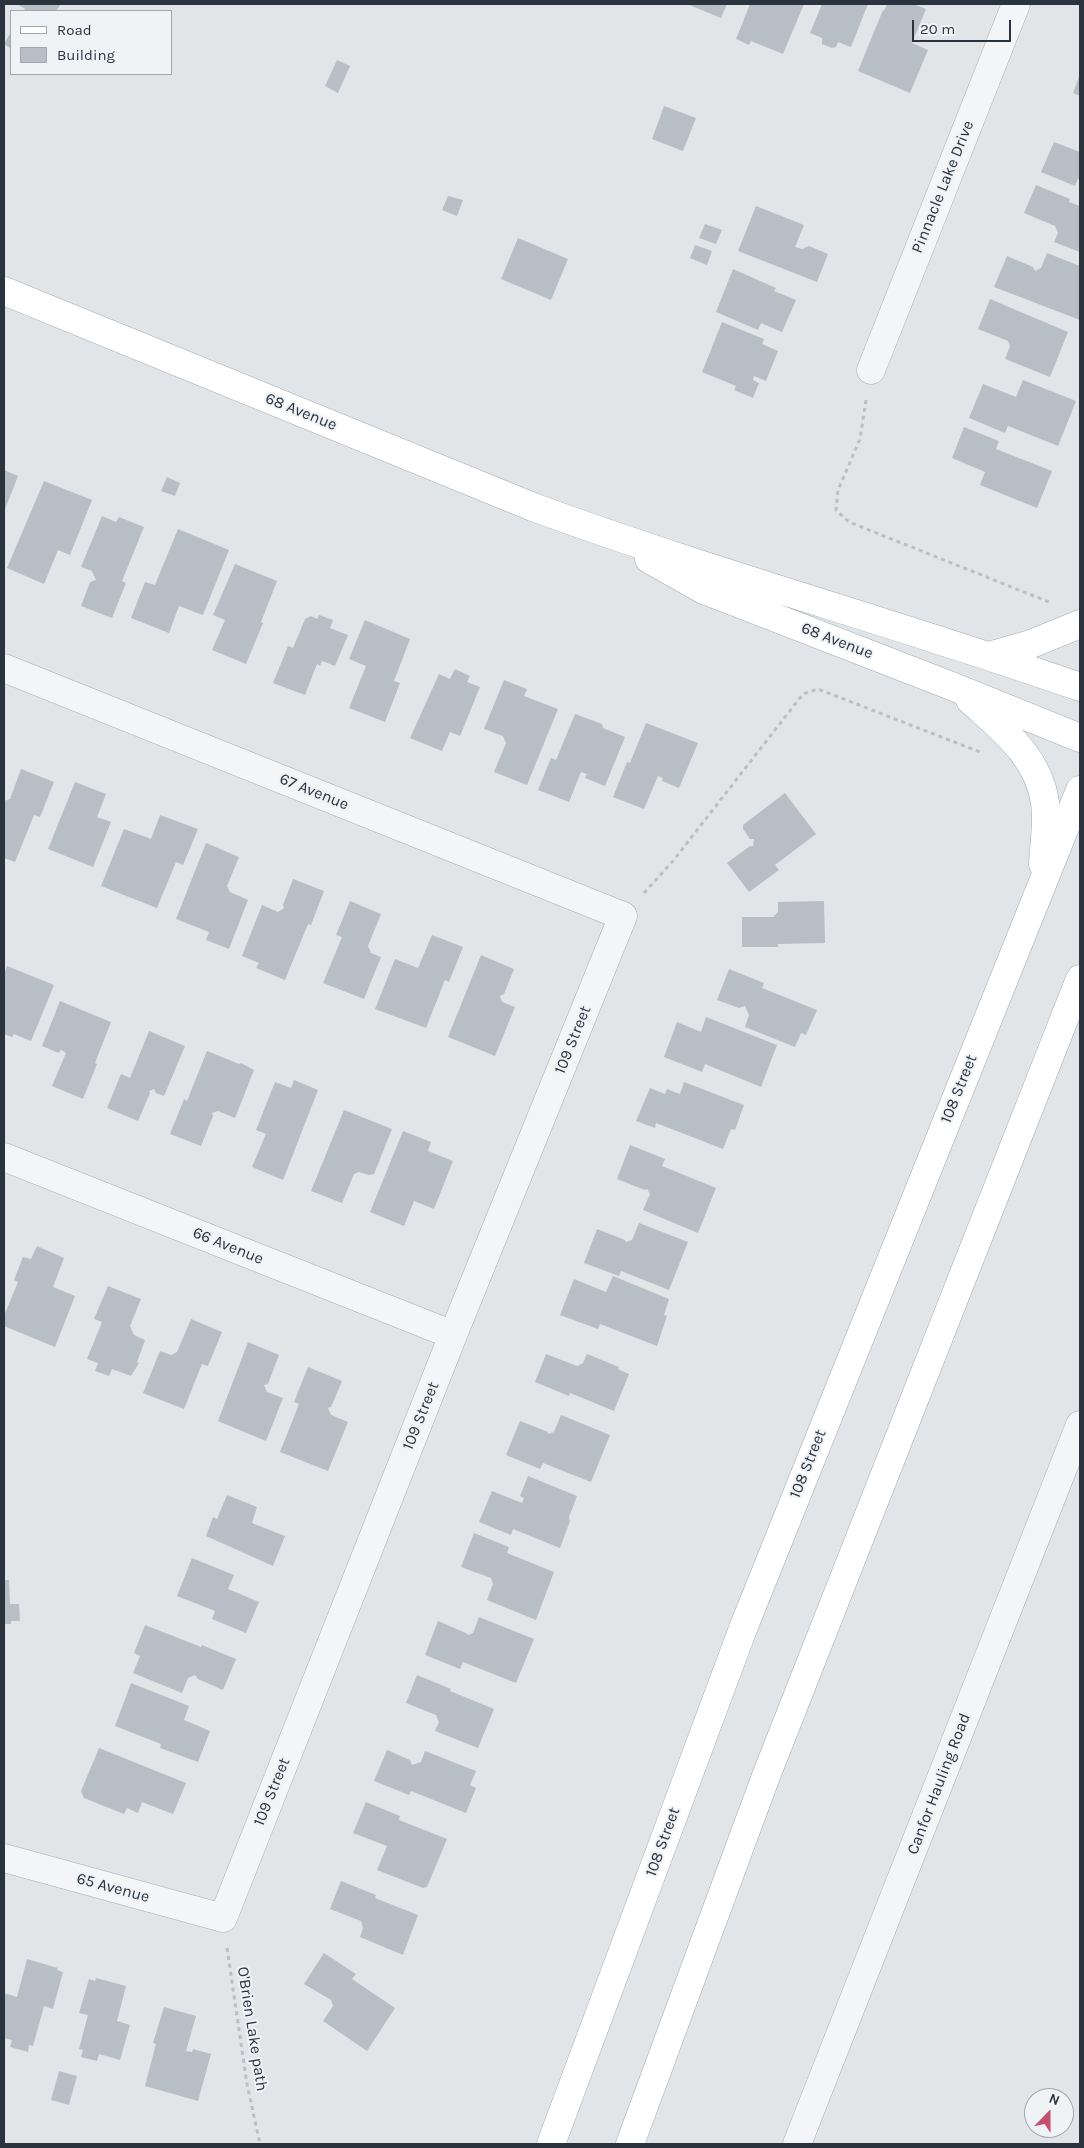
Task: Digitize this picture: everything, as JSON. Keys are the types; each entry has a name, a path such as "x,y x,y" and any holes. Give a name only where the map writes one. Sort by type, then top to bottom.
{"main road":[{"name":"68 Avenue","path":"4,291 524,503 600,531 1080,687"},
{"name":"68 Avenue","path":"600,531 704,590 954,686 1080,738"},
{"path":"989,656 1031,644 1080,624"},
{"path":"954,686 1002,728 1028,758 1041,784 1046,804 1043,881"},
{"name":"108 Street","path":"551,2144 744,1626 1080,790"},
{"path":"630,2144 770,1767 1080,979"}],"street":[{"name":"Pinnacle Lake Drive","path":"871,370 1016,4"},
{"name":"67 Avenue","path":"4,668 624,916"},
{"name":"109 Street","path":"223,1918 453,1335 624,916"},
{"name":"66 Avenue","path":"4,1157 453,1335"},
{"name":"Canfor Hauling Road","path":"797,2144 1080,1425"},
{"name":"65 Avenue","path":"4,1858 223,1918"}],"path":[{"path":"871,370 860,439 838,490 836,510 849,522 1056,605"},
{"path":"624,916 673,861 803,694 818,689 985,754 1028,758"},
{"name":"O'Brien Lake path","path":"223,1918 247,2084 260,2144"}],"building":[{"path":"17,4 61,4 57,10 25,9"},
{"path":"687,4 727,4 721,18"},
{"path":"750,4 804,4 783,54 751,41 749,45 736,39"},
{"path":"822,4 868,4 851,47 838,42 836,47 832,48 822,44 822,38 810,33"},
{"path":"887,4 913,4 926,9 912,43 928,50 910,93 858,71"},
{"path":"10,34 10,48 4,44"},
{"path":"337,60 350,66 338,93 325,86"},
{"path":"1080,74 1080,96 1073,93"},
{"path":"664,106 696,118 683,151 652,139"},
{"path":"1054,142 1080,152 1080,180 1078,179 1075,186 1041,172"},
{"path":"1036,185 1070,199 1069,202 1080,206 1080,252 1054,242 1058,233 1055,226 1024,213"},
{"path":"448,196 463,200 457,216 442,210"},
{"path":"756,206 804,225 795,247 802,249 809,246 828,254 817,282 738,251"},
{"path":"705,224 722,230 716,244 699,238"},
{"path":"518,238 568,259 551,300 501,279"},
{"path":"695,245 712,251 707,265 690,258"},
{"path":"1047,253 1080,266 1080,320 994,287 1007,256 1033,267 1035,271 1041,268"},
{"path":"733,269 776,288 774,291 796,300 782,332 761,323 758,330 716,312"},
{"path":"990,299 1068,332 1050,377 1005,359 1010,346 1008,341 978,329"},
{"path":"722,322 764,339 762,344 778,351 766,381 754,376 753,380 759,383 753,398 734,390 736,386 702,372"},
{"path":"1023,380 1076,401 1058,446 1008,426 1005,433 969,418 983,384 1016,397"},
{"path":"964,427 999,441 996,449 1052,471 1037,508 980,485 985,472 952,458"},
{"path":"4,470 18,476 4,512"},
{"path":"167,477 180,483 175,496 161,491"},
{"path":"44,481 92,500 70,555 58,550 44,584 7,568"},
{"path":"102,516 116,522 119,517 144,527 122,581 126,583 112,618 81,606 90,582 96,580 92,571 81,567"},
{"path":"178,529 229,550 203,615 179,606 169,633 131,618 145,582 155,585"},
{"path":"235,564 277,581 261,622 263,623 246,664 212,650 225,620 213,615"},
{"path":"319,615 333,620 330,628 348,635 335,666 322,661 320,666 317,664 305,695 273,683 288,646 293,648 305,619 311,616 317,619"},
{"path":"365,620 410,639 394,681 400,683 385,722 349,708 366,666 349,659"},
{"path":"455,669 470,676 467,682 480,687 460,736 450,732 442,751 410,738 439,674 450,679"},
{"path":"504,680 527,689 524,696 558,709 527,785 494,772 506,743 503,736 484,729"},
{"path":"575,714 602,724 603,728 625,737 605,786 585,778 587,774 581,772 569,802 538,790 551,758 556,760"},
{"path":"646,723 698,743 679,788 662,781 663,778 658,776 644,809 613,797 627,762 630,763"},
{"path":"21,769 54,782 40,817 34,815 15,862 4,858 4,801 10,799"},
{"path":"75,782 106,794 97,817 111,822 93,867 48,849"},
{"path":"785,793 816,834 775,865 779,870 749,892 727,863 750,846 753,846 754,839 750,839 743,829 743,825"},
{"path":"160,815 198,829 183,865 176,862 157,908 101,886 124,829 151,839"},
{"path":"206,843 239,857 227,886 230,892 248,900 229,949 206,940 209,932 176,919"},
{"path":"293,879 324,891 311,925 308,924 285,980 256,968 259,963 242,956 262,905 278,912 284,908 283,905"},
{"path":"350,901 381,914 368,946 371,953 381,957 364,999 323,983 342,937 336,935"},
{"path":"824,901 825,943 778,944 778,947 742,947 742,917 773,917 778,912 778,902"},
{"path":"432,935 463,947 449,982 445,980 426,1028 375,1009 395,959 418,968"},
{"path":"481,955 514,969 504,994 500,996 502,1002 515,1007 495,1056 448,1037"},
{"path":"7,966 54,985 31,1041 14,1034 12,1037 4,1034 4,975"},
{"path":"729,969 764,983 762,988 817,1010 806,1035 801,1033 795,1047 745,1027 749,1015 745,1006 739,1008 717,1000"},
{"path":"60,1001 111,1022 83,1099 52,1086 66,1053 61,1050 59,1053 42,1046"},
{"path":"706,1017 777,1045 761,1087 705,1064 702,1072 664,1057 677,1022 701,1032"},
{"path":"149,1031 185,1046 164,1096 156,1093 154,1089 149,1091 150,1093 138,1121 107,1108 121,1074 130,1078"},
{"path":"207,1051 239,1064 241,1063 254,1070 235,1118 218,1111 212,1113 213,1116 201,1146 170,1134 184,1099 187,1101"},
{"path":"294,1080 318,1090 283,1180 252,1167 266,1134 256,1130 275,1082 291,1088"},
{"path":"684,1082 744,1105 735,1130 731,1129 723,1149 656,1123 655,1128 636,1121 650,1088 665,1094 667,1089 680,1094"},
{"path":"344,1110 392,1129 374,1174 369,1175 359,1172 354,1174 342,1203 311,1191"},
{"path":"403,1131 431,1142 428,1151 453,1161 434,1209 414,1201 404,1226 370,1212"},
{"path":"630,1145 665,1159 662,1166 716,1188 698,1233 643,1210 650,1194 647,1189 645,1190 617,1179"},
{"path":"639,1223 688,1242 669,1290 621,1271 619,1276 584,1263 597,1229 626,1242 632,1240"},
{"path":"37,1246 64,1258 53,1287 75,1296 55,1347 4,1326 4,1316 18,1282 14,1280 23,1257 31,1259"},
{"path":"613,1276 669,1299 664,1315 667,1316 657,1346 600,1324 598,1329 560,1315 574,1279 606,1292"},
{"path":"108,1286 141,1299 130,1326 134,1335 145,1340 137,1362 139,1363 131,1376 112,1369 109,1376 95,1371 98,1363 87,1359 102,1322 94,1319"},
{"path":"191,1319 222,1332 208,1366 202,1364 184,1409 143,1393 160,1351 171,1355 177,1352"},
{"path":"248,1342 279,1355 268,1384 264,1385 267,1392 283,1398 266,1441 218,1421"},
{"path":"546,1354 577,1366 583,1363 587,1354 619,1367 618,1369 629,1374 614,1411 570,1393 569,1396 535,1382"},
{"path":"308,1367 342,1381 331,1407 328,1408 331,1415 348,1422 328,1471 280,1452 299,1404 294,1402"},
{"path":"561,1415 610,1435 591,1482 543,1463 540,1469 506,1455 520,1421 548,1432 548,1434 554,1432"},
{"path":"528,1476 577,1496 560,1548 513,1529 511,1535 479,1522 492,1491 522,1503 524,1498 520,1496"},
{"path":"227,1495 257,1507 252,1523 285,1536 273,1566 206,1536 213,1517 217,1519"},
{"path":"474,1533 509,1547 507,1553 554,1572 536,1620 487,1600 493,1584 491,1578 461,1567"},
{"path":"192,1558 234,1575 228,1589 259,1602 246,1633 212,1619 215,1611 177,1596"},
{"path":"4,1580 9,1580 10,1604 19,1604 20,1621 11,1621 11,1624 4,1624"},
{"path":"479,1617 534,1639 516,1683 463,1662 460,1669 425,1655 438,1621 468,1635 473,1633"},
{"path":"145,1625 236,1659 223,1690 198,1679 195,1675 188,1678 182,1693 133,1673 140,1656 134,1653"},
{"path":"417,1675 494,1709 478,1748 435,1731 439,1722 436,1715 406,1703"},
{"path":"131,1683 189,1706 184,1720 210,1731 198,1762 160,1748 161,1744 115,1726"},
{"path":"99,1748 186,1783 173,1814 142,1802 138,1813 127,1808 124,1814 84,1798 81,1791"},
{"path":"387,1750 410,1760 412,1765 421,1762 425,1751 476,1771 470,1785 476,1788 466,1813 411,1791 409,1795 374,1781"},
{"path":"366,1802 400,1816 399,1820 447,1839 427,1887 423,1888 377,1870 387,1846 353,1833"},
{"path":"341,1881 376,1895 375,1898 418,1915 403,1955 360,1937 363,1928 361,1921 330,1909"},
{"path":"324,1953 356,1974 352,1979 395,2008 367,2051 323,2021 333,2006 331,2000 304,1984"},
{"path":"27,1959 58,1968 57,1970 63,1972 53,2009 44,2006 33,2046 29,2045 28,2052 10,2047 12,2040 4,2038 4,1993 17,1997"},
{"path":"96,1978 126,1986 117,2021 130,2025 120,2060 99,2054 97,2061 81,2057 83,2050 79,2049 88,2015 79,2013 89,1979 95,1981"},
{"path":"164,2007 196,2016 186,2051 192,2052 193,2049 211,2054 198,2101 145,2086 156,2044 153,2043"},
{"path":"59,2071 77,2076 69,2105 51,2100"}]}
